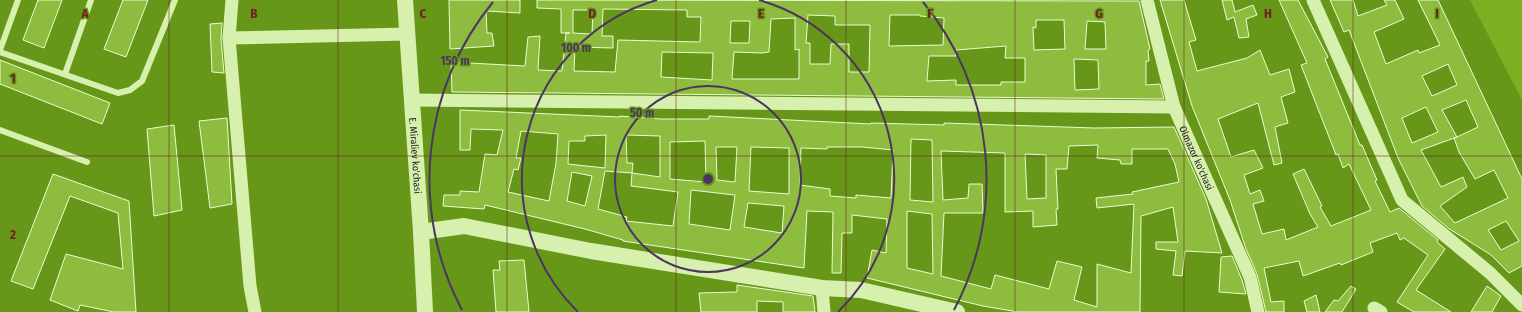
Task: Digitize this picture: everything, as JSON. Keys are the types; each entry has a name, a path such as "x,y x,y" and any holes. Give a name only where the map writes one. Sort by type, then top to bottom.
{"street":[{"path":"232,0 230,38 250,286 254,312"},
{"name":"E. Miraliev ko'chasi","path":"405,0 425,312"},
{"name":"Olmazor ko'chasi","path":"1147,0 1174,107 1250,277 1258,312"},
{"path":"1313,0 1402,200 1490,274 1522,305"},
{"path":"230,38 407,34"},
{"path":"412,100 1174,107"},
{"path":"421,232 464,226 591,251 822,288 861,290 957,312"},
{"path":"822,288 824,312"}],"lane":[{"path":"18,0 0,51 118,93 130,90 142,81 175,0"},
{"path":"64,74 91,0"},
{"path":"0,130 88,162"}],"green space":[{"path":"1470,0 1522,0 1522,100"}],"building":[{"path":"38,0 62,0 44,48 23,40"},
{"path":"123,0 148,0 126,57 104,49"},
{"path":"449,0 520,0 520,13 486,11 487,33 492,33 494,46 450,49"},
{"path":"537,0 1139,1 1150,49 1148,50 1149,61 1146,61 1146,85 1160,84 1164,99 452,92 451,62 525,66 528,37 540,36 538,70 562,71 566,33 561,33 561,9 537,8","holes":["603,9 687,10 687,17 701,17 700,42 618,40 615,72 574,71 575,47 613,48 613,36 602,36","573,10 593,10 592,34 573,33","808,15 835,16 835,25 870,25 869,72 849,72 849,44 831,44 830,64 810,64 810,43 806,43","890,15 920,15 944,18 943,45 889,46","795,18 795,50 799,49 799,79 732,79 734,52 769,52 771,19","1036,20 1064,20 1065,49 1034,50 1033,27 1036,28","731,21 750,21 749,43 730,43","1087,21 1105,22 1106,49 1085,49","1006,46 1005,58 1025,58 1025,82 1001,82 1001,85 956,85 956,80 927,81 929,56 956,56 956,50","662,52 713,53 712,80 661,77","1074,59 1098,60 1099,89 1075,90"]},
{"path":"1160,0 1184,0 1196,40 1189,42 1197,71 1247,58 1260,50 1270,75 1289,69 1295,92 1281,97 1288,123 1275,127 1282,163 1274,165 1258,103 1218,119 1231,157 1254,150 1263,168 1244,175 1250,194 1260,190 1264,201 1253,204 1262,234 1284,229 1286,240 1318,227 1310,214 1293,174 1304,169 1322,206 1320,207 1331,226 1371,210 1349,164 1343,168 1338,154 1336,155 1301,65 1307,63 1279,0 1298,0 1328,57 1325,59 1360,145 1362,145 1377,180 1375,181 1390,212 1399,208 1438,240 1437,242 1445,249 1416,290 1451,312 1414,312 1397,302 1428,255 1404,238 1400,240 1397,233 1370,243 1373,252 1341,265 1340,263 1303,276 1299,261 1264,268 1271,302 1284,301 1284,312 1266,312 1257,274 1246,249 1230,200 1192,106"},
{"path":"1222,0 1232,0 1235,12 1253,5 1257,15 1246,19 1249,37 1239,38 1234,17 1227,20"},
{"path":"1330,0 1353,0 1358,16 1387,5 1384,0 1395,0 1404,19 1374,32 1386,64 1418,50 1419,53 1440,45 1418,0 1438,0 1522,179 1522,266 1509,273 1491,255 1448,228 1422,206 1398,158 1349,30 1344,32","holes":["1448,64 1457,85 1432,96 1422,76","1466,100 1478,127 1457,137 1442,110","1426,107 1438,132 1412,143 1402,118","1454,138 1459,152 1475,179 1494,170 1508,198 1455,223 1440,206 1467,187 1463,177 1441,187 1421,150","1506,221 1519,241 1501,250 1488,230"]},
{"path":"222,23 221,39 224,73 212,72 210,24"},
{"path":"0,60 110,103 102,124 0,84"},
{"path":"460,110 661,119 709,119 709,116 871,124 944,125 944,123 1095,128 1174,127 1206,199 1222,253 1185,251 1182,276 1173,275 1176,251 1156,249 1156,242 1178,242 1173,207 1141,216 1140,312 1018,312 983,306 867,278 872,250 886,253 887,219 852,215 852,233 842,233 841,273 832,273 833,212 807,211 804,268 623,241 585,229 485,205 484,209 443,206 444,195 460,195 460,191 479,192 485,154 497,155 503,130 471,129 470,150 460,150","holes":["521,131 558,134 556,163 549,201 508,192 514,169 518,170 521,158 516,158","606,135 605,168 568,164 569,141 585,141 585,136","626,135 660,136 660,177 632,173 633,163 627,163","911,139 932,140 933,202 910,200","705,141 706,182 670,179 670,142","1098,145 1097,158 1120,160 1121,164 1132,164 1132,149 1168,149 1175,164 1179,182 1132,192 1133,194 1096,198 1097,208 1134,204 1131,273 1097,264 1097,307 1074,300 1082,267 1057,261 1049,289 995,275 991,289 941,276 944,213 983,213 982,184 969,184 968,198 943,200 941,151 1005,153 1005,212 1033,211 1033,227 1057,225 1056,209 1058,209 1056,169 1067,169 1069,146","716,147 737,147 735,182 717,180","751,147 789,148 789,194 749,191","827,147 862,147 893,150 891,198 856,195 856,198 830,196 830,189 800,185 801,148 827,149","1025,154 1046,155 1046,198 1027,199","605,171 632,173 631,186 678,192 673,226 626,221 627,217 598,209","572,172 592,176 585,206 567,201","691,190 735,195 730,230 689,224","748,203 784,206 782,233 744,227","907,211 932,214 933,274 907,268"]},
{"path":"227,118 232,204 210,208 199,121"},
{"path":"174,125 182,210 154,216 147,129"},
{"path":"53,174 129,201 136,312 114,312 80,305 78,311 50,300 66,254 123,269 118,213 70,196 33,289 11,281"},
{"path":"1232,256 1246,294 1219,292 1221,257"},
{"path":"524,260 529,312 496,312 493,270 500,270 499,261"},
{"path":"737,285 813,296 815,312 783,312 783,302 757,301 757,312 701,312 699,293 737,292"},
{"path":"1351,286 1356,289 1342,312 1325,312 1334,300 1338,301"},
{"path":"1487,286 1501,296 1492,312 1471,312"},
{"path":"1316,295 1320,312 1307,312 1304,301"}]}
